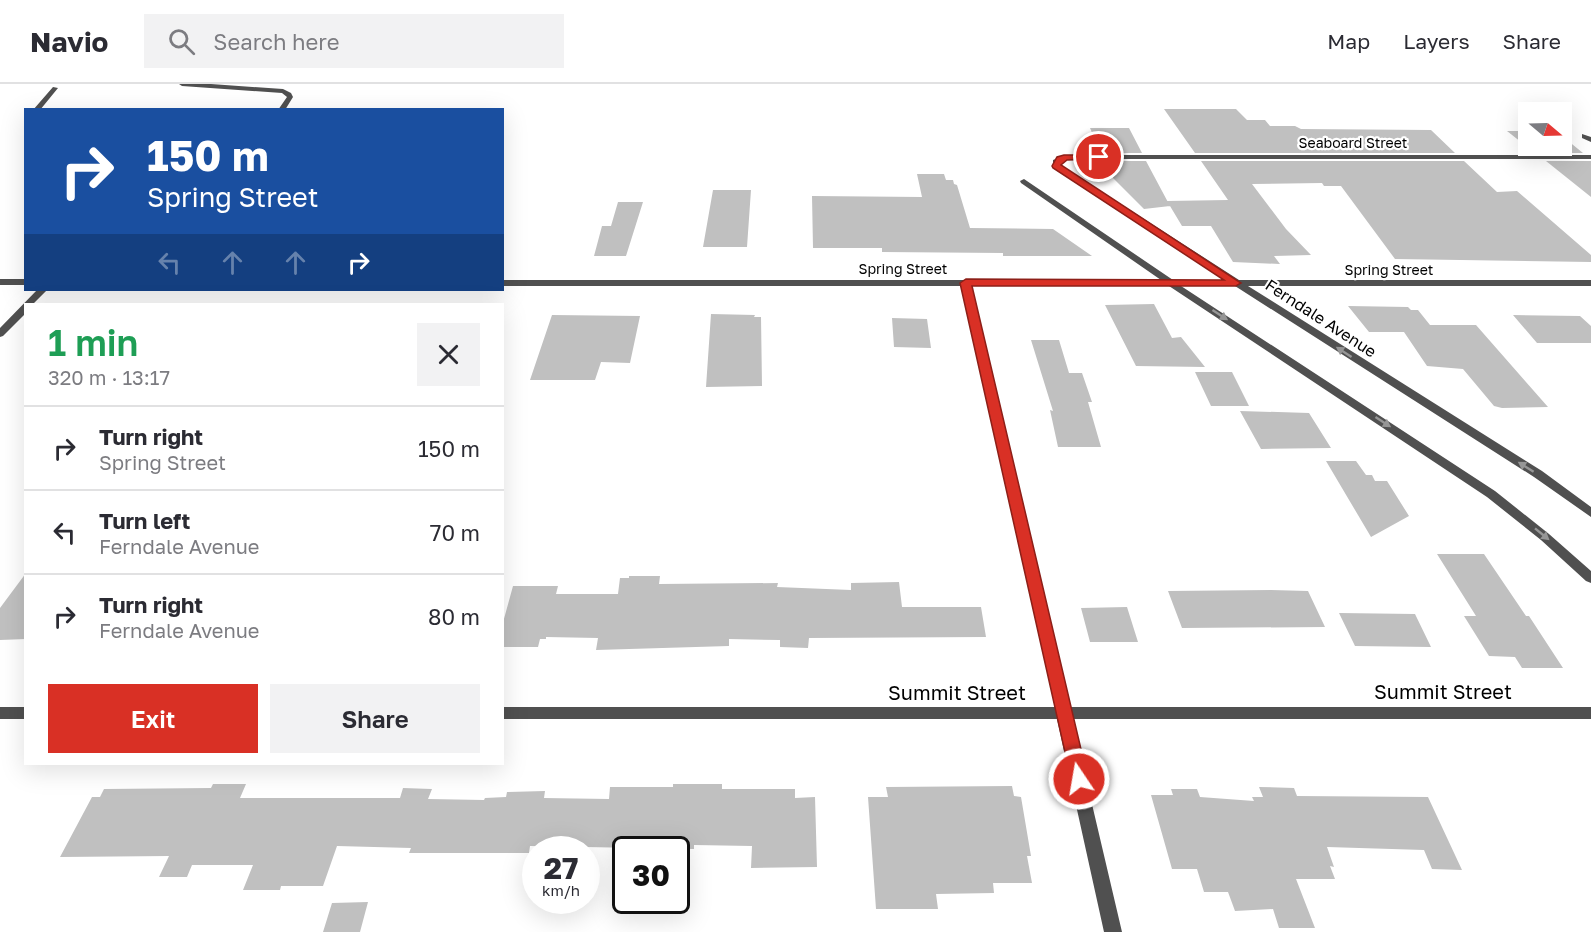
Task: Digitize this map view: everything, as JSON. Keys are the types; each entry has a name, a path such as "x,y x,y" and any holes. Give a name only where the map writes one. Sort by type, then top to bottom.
{"street":[{"path":"182,84 283,92 289,94 290,97 282,108"},
{"path":"38,108 55,88"},
{"name":"Ferndale Avenue","path":"1115,157 1067,157 1060,159 1056,166 1538,474 1591,513"},
{"name":"Seaboard Street","path":"1115,157 1591,157"},
{"path":"1024,181 1171,283 1491,494 1545,537 1591,578"},
{"path":"0,282 24,282"},
{"name":"Spring Street","path":"504,283 1591,284"},
{"path":"966,283 1113,932"},
{"path":"30,303 41,291"},
{"path":"0,334 24,309"},
{"path":"0,713 24,713"},
{"name":"Summit Street","path":"504,713 1591,713"}],"building":[{"path":"1164,109 1236,109 1247,120 1265,120 1270,126 1295,126 1301,129 1431,130 1455,153 1195,153"},
{"path":"1090,128 1129,128 1142,153 1101,153"},
{"path":"1507,131 1518,131 1518,140"},
{"path":"1572,144 1583,153 1572,153"},
{"path":"1105,161 1146,161 1170,206 1144,209 1113,178"},
{"path":"1201,161 1464,161 1497,192 1517,191 1591,255 1591,262 1395,259 1341,186 1324,186 1322,183 1252,184 1286,229 1311,255 1274,256 1280,264 1233,262 1211,226 1182,226 1167,201 1228,200"},
{"path":"1546,161 1591,161 1591,197"},
{"path":"917,174 944,174 946,180 953,180 957,185 970,228 1053,229 1092,256 1003,256 1003,253 882,252 882,248 813,248 812,196 922,197"},
{"path":"713,190 751,190 747,247 703,247"},
{"path":"618,202 643,202 626,256 594,256 602,226 611,226"},
{"path":"1154,304 1172,338 1181,337 1205,367 1136,366 1105,305"},
{"path":"1348,306 1408,307 1411,310 1418,310 1430,325 1476,325 1548,407 1502,408 1494,406 1463,369 1427,366 1404,332 1369,332"},
{"path":"711,314 761,317 762,386 706,387"},
{"path":"552,315 640,316 630,363 601,362 595,380 530,380"},
{"path":"1513,315 1580,316 1591,326 1591,343 1537,343"},
{"path":"892,318 927,319 931,348 894,347"},
{"path":"1031,340 1059,340 1069,373 1082,373 1092,402 1088,402 1101,447 1058,447 1050,410 1053,411"},
{"path":"1195,372 1232,372 1249,406 1211,406"},
{"path":"1240,411 1309,413 1331,448 1261,449"},
{"path":"1326,461 1356,461 1366,475 1372,475 1375,481 1387,481 1409,516 1371,537"},
{"path":"1437,554 1484,554 1563,668 1522,668 1515,657 1489,656 1464,616 1476,616"},
{"path":"24,576 24,639 0,640 0,608"},
{"path":"629,576 660,576 659,584 778,583 777,587 851,590 851,583 899,582 902,607 981,607 986,637 809,638 808,648 780,647 780,640 729,639 729,646 596,650 598,638 546,637 546,639 540,639 538,647 504,647 504,619 513,586 558,586 556,594 618,594 620,578 629,578"},
{"path":"1168,591 1308,591 1325,627 1182,628"},
{"path":"1127,607 1138,642 1090,642 1081,608"},
{"path":"1339,613 1415,614 1431,647 1355,646"},
{"path":"213,784 246,784 240,798 400,798 403,788 432,789 428,799 484,800 485,798 506,797 507,792 545,791 544,798 609,799 610,787 673,787 673,784 722,784 722,789 795,789 795,798 815,797 817,867 751,868 752,846 694,845 694,849 690,849 690,836 612,836 612,848 600,847 600,836 522,836 522,853 409,853 411,848 337,846 323,886 281,886 280,890 243,890 253,865 192,865 187,877 159,877 169,856 60,857 92,797 100,797 104,789 211,788"},
{"path":"1012,786 1014,796 1021,797 1031,856 1027,856 1032,883 993,883 994,893 936,894 938,909 876,909 868,797 888,797 886,787"},
{"path":"1259,787 1294,788 1297,796 1428,797 1462,870 1432,869 1424,850 1327,847 1334,867 1330,866 1335,879 1296,879 1315,928 1279,928 1273,909 1235,911 1228,892 1204,892 1197,869 1172,869 1151,795 1173,795 1171,789 1197,789 1200,797 1254,801 1252,797 1263,797"},
{"path":"368,902 360,932 323,932 332,903"}],"route":[{"path":"1079,779 966,283 1236,283 1056,166 1056,162 1067,157 1099,157"}]}
